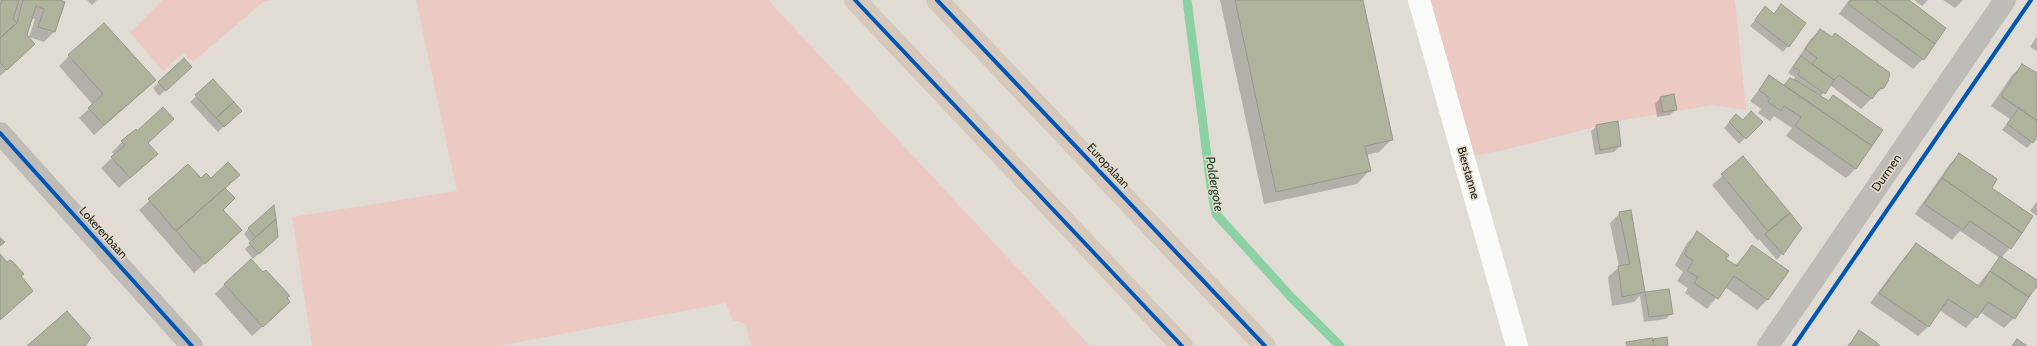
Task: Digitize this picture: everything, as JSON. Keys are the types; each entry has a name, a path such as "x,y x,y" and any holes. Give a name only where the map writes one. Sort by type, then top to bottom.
{"highway":[{"path":"855,0 1182,346"},
{"name":"Europalaan","path":"937,0 1265,346"}],"street":[{"name":"Bierstanne","path":"1419,0 1516,346"},
{"name":"Durmen","path":"1768,346 2006,0"},
{"name":"Lokerenbaan","path":"0,133 192,346"}],"shaded area":[{"path":"162,0 272,0 263,2 193,62 183,53 163,71 130,33"},
{"path":"416,0 768,0 1090,346 751,346 746,324 732,320 726,303 498,346 312,346 292,217 457,191"},
{"path":"1428,0 1735,0 1746,110 1712,105 1618,121 1504,150 1471,156"}],"building":[{"path":"2,0 19,0 13,19 17,23 0,38 0,6"},
{"path":"23,0 61,0 65,2 55,32 38,27 44,9 36,6 27,35 35,44 7,70 0,63 0,38 17,23"},
{"path":"1235,0 1363,0 1393,140 1365,146 1371,171 1276,192"},
{"path":"1851,0 1875,0 1935,44 1924,60 1848,4"},
{"path":"1875,0 1909,0 1946,28 1935,44"},
{"path":"1781,4 1806,23 1789,47 1755,20 1765,6 1774,14"},
{"path":"104,23 156,80 104,125 88,108 103,94 68,55"},
{"path":"1820,29 1832,37 1835,33 1890,73 1884,88 1879,89 1872,99 1839,75 1834,80 1812,64 1817,58 1805,49"},
{"path":"1801,56 1834,80 1825,94 1798,75 1800,71 1793,67"},
{"path":"184,58 192,67 166,91 158,82"},
{"path":"2022,64 2037,73 2037,121 2001,96"},
{"path":"1769,75 1872,146 1856,169 1795,126 1801,117 1784,106 1781,111 1768,102 1770,98 1759,90"},
{"path":"1790,78 1829,101 1833,95 1883,130 1872,146 1784,85"},
{"path":"213,79 234,102 216,118 195,95"},
{"path":"1674,94 1677,110 1663,112 1660,97"},
{"path":"234,102 242,111 224,127 216,118"},
{"path":"163,107 174,119 148,143 158,154 130,178 111,157 125,145 121,141 136,129 137,131"},
{"path":"2019,108 2037,121 2037,137 2033,143 2007,124"},
{"path":"1751,111 1763,122 1746,139 1729,122 1736,114 1743,120"},
{"path":"1618,121 1621,146 1600,150 1596,125"},
{"path":"1959,153 1997,179 1992,188 2033,216 2022,233 1942,178"},
{"path":"1743,156 1790,213 1768,231 1721,174"},
{"path":"228,162 240,175 176,231 148,199 188,164 201,178 206,173 211,178"},
{"path":"1942,178 2022,233 2011,249 1970,221 1963,230 1924,204"},
{"path":"225,188 235,198 223,210 242,230 205,264 176,231"},
{"path":"274,205 276,219 256,237 248,228"},
{"path":"1631,210 1645,292 1622,297 1618,266 1630,264 1619,212"},
{"path":"1790,213 1802,228 1783,255 1765,234"},
{"path":"276,219 278,237 259,254 249,243"},
{"path":"1697,231 1729,255 1726,259 1737,266 1752,245 1789,271 1768,300 1734,276 1718,299 1694,283 1698,277 1687,271 1693,261 1684,254"},
{"path":"0,238 5,242 0,246"},
{"path":"1916,243 1980,287 1990,271 2029,297 2015,319 1988,302 1977,318 1948,299 1929,327 1879,293"},
{"path":"0,254 7,262 10,260 12,261 24,274 21,276 33,291 0,320"},
{"path":"2000,256 2037,280 2037,286 2029,297 1990,271"},
{"path":"251,259 263,272 266,270 290,296 287,298 290,302 263,327 224,284"},
{"path":"1669,289 1673,314 1649,317 1645,292"},
{"path":"67,311 91,338 85,346 27,346"},
{"path":"1859,330 1876,342 1880,346 1849,346"},
{"path":"1667,337 1668,346 1654,346 1653,339"},
{"path":"1652,338 1654,346 1627,346 1626,342"},
{"path":"2017,339 2027,346 2012,346"}],"waterway":[{"name":"Poldergote","path":"1187,0 1211,187 1216,214 1290,296 1340,346"}],"cycle path":[{"path":"855,0 1182,346"},
{"path":"937,0 1265,346"},
{"path":"1794,346 2031,0"},
{"path":"0,133 192,346"}]}
